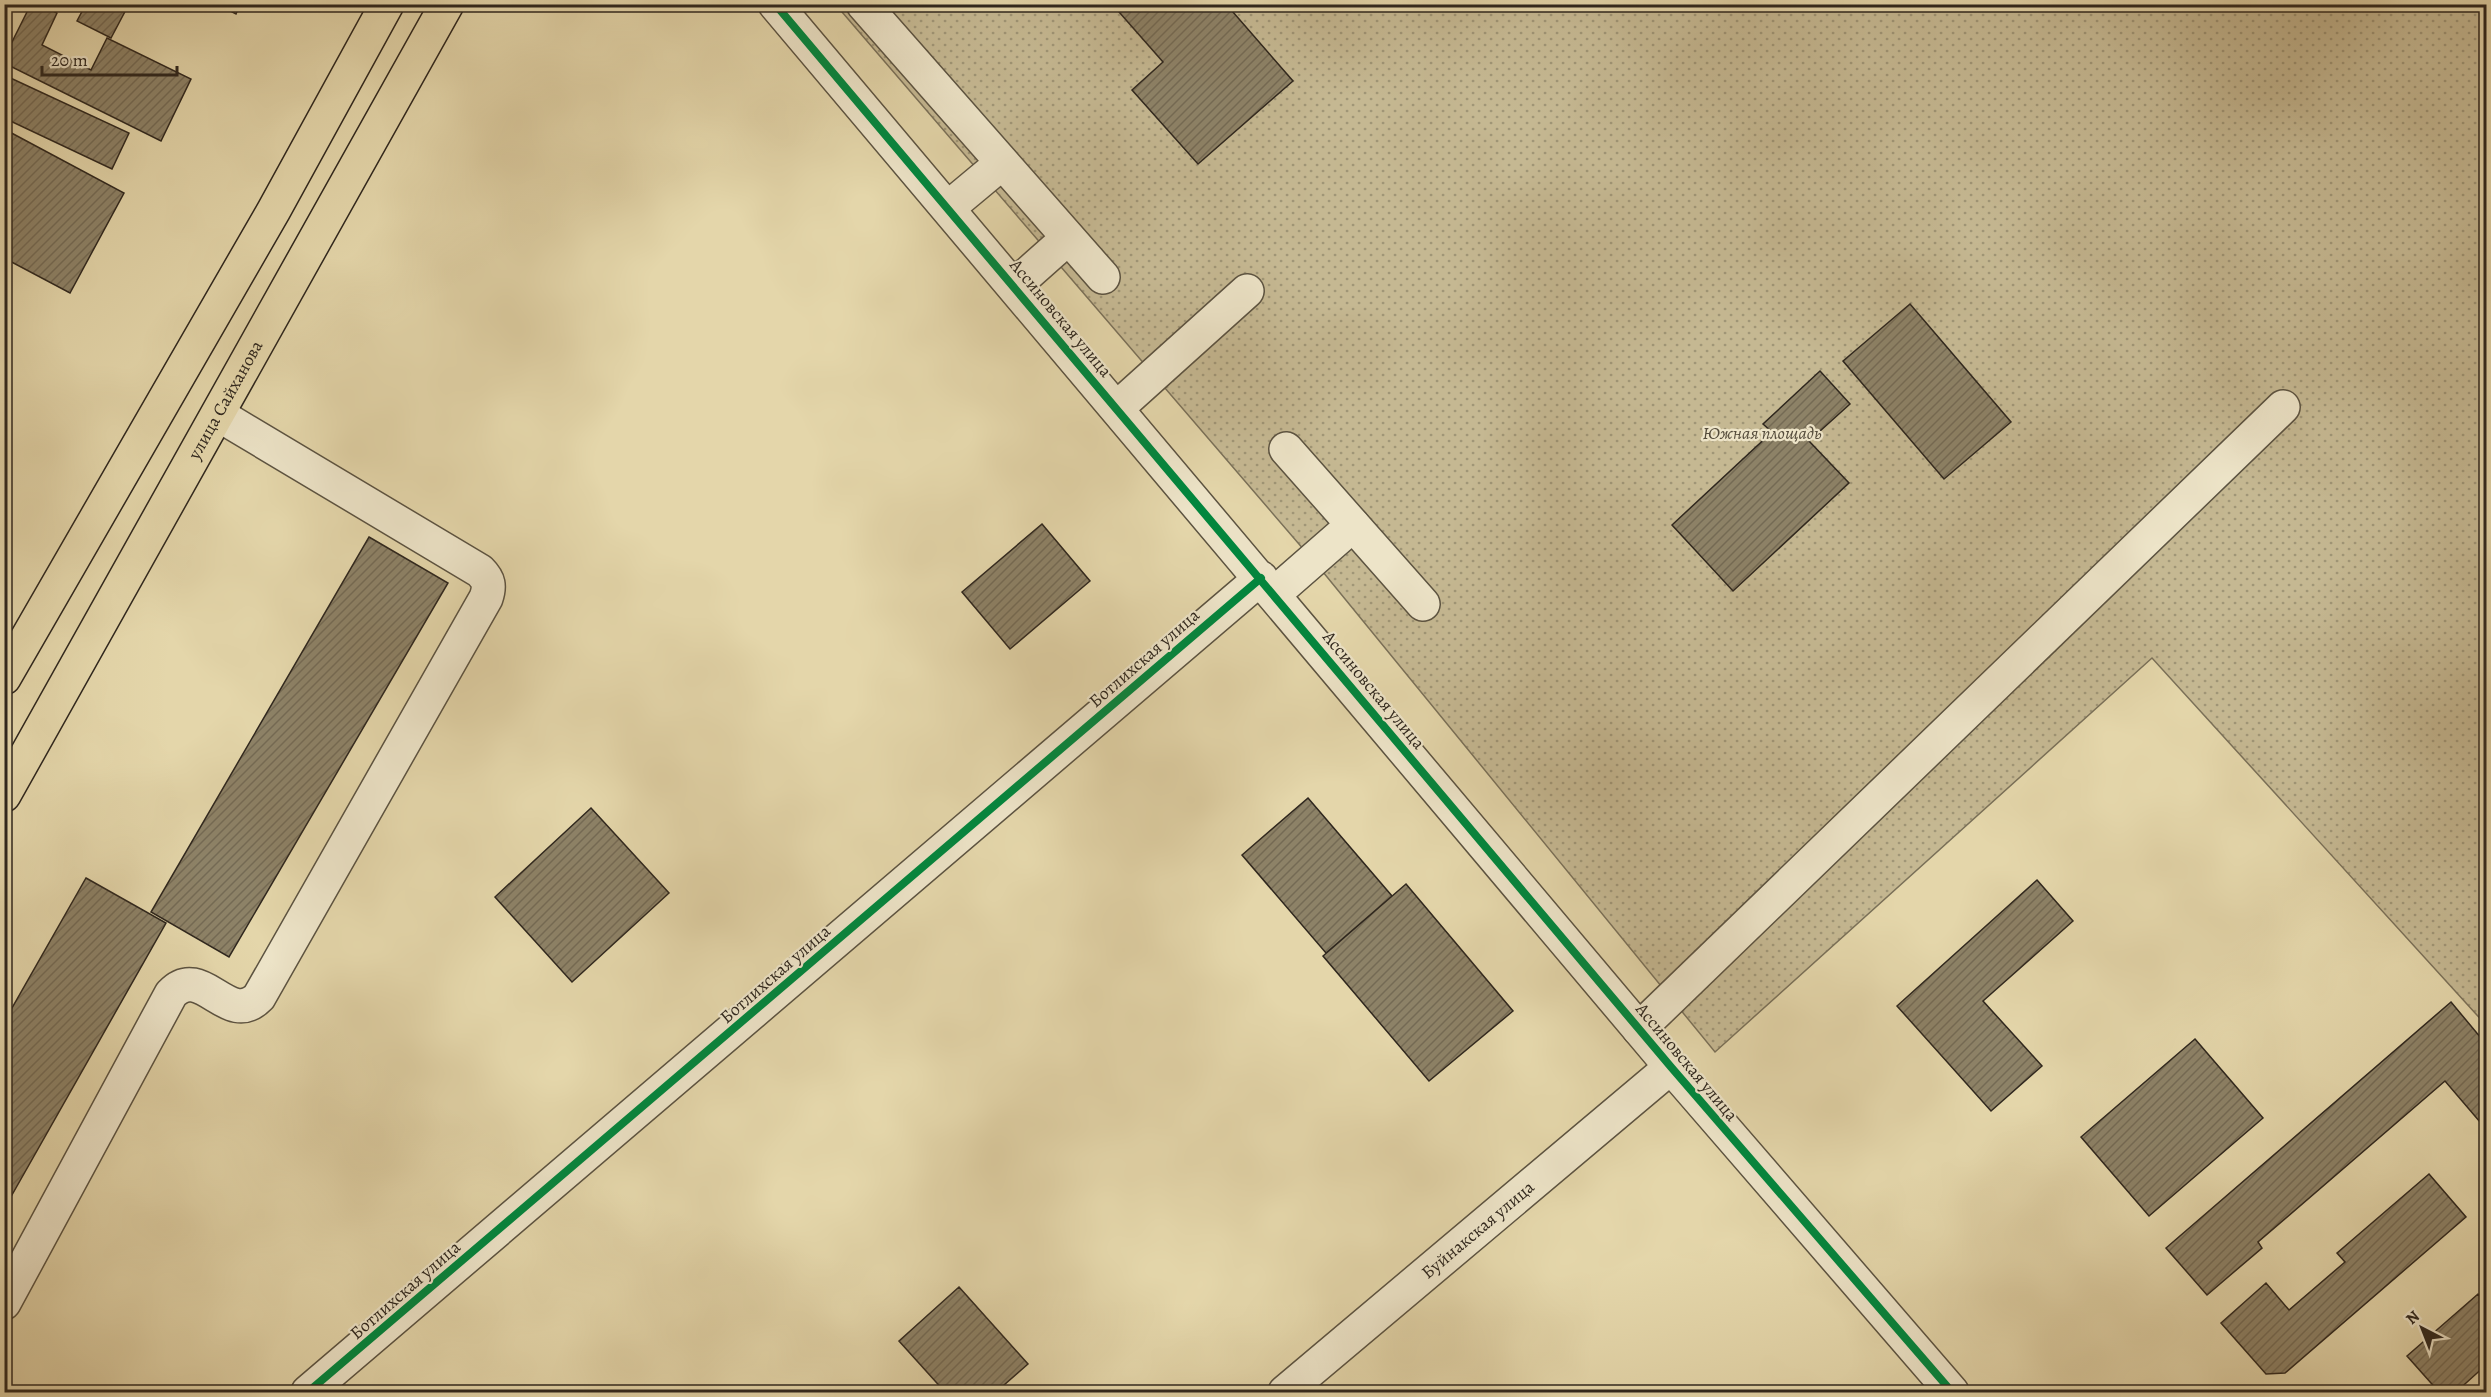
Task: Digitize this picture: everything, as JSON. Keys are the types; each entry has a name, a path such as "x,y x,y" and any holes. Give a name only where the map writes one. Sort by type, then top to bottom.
{"main road":[{"path":"4,678 274,210 387,4"},
{"name":"улица Сайханова","path":"4,795 219,415 447,4"}],"street":[{"name":"Ассиновская улица","path":"775,4 1118,408 1671,1067 1952,1392"},
{"path":"863,4 1103,278"},
{"path":"948,208 1002,163"},
{"path":"1014,286 1068,238"},
{"path":"1118,408 1247,291"},
{"path":"1640,1029 2283,407"},
{"path":"4,1303 171,994 178,986 188,983 199,986 232,1004 242,1006 252,1004 259,997 481,608 489,588 487,578 480,571 219,415"},
{"path":"1286,449 1423,604"},
{"name":"Ботлихская улица","path":"308,1392 1267,586 1353,525"},
{"name":"Буйнакская улица","path":"1286,1392 1671,1067"}],"green space":[{"name":"Южная площадь","path":"836,5 2486,5 2486,1025 2152,658 1715,1052 1323,572"}],"building":[{"path":"31,4 40,4 57,13 42,45 91,70 107,38 191,79 161,141 4,63 4,58"},
{"path":"86,4 129,4 111,38 77,21"},
{"path":"217,4 240,4 236,14"},
{"path":"1112,4 1226,4 1293,81 1198,164 1132,90 1163,62"},
{"path":"4,75 129,133 112,169 4,118"},
{"path":"4,129 124,193 70,293 4,258"},
{"path":"1910,304 2011,422 1944,479 1843,361"},
{"path":"1820,371 1850,404 1809,441 1849,483 1733,591 1672,525 1772,432 1763,424"},
{"path":"1042,524 1090,581 1010,649 962,592"},
{"path":"369,537 448,583 229,957 151,912"},
{"path":"1308,798 1392,896 1326,953 1242,855"},
{"path":"591,808 669,893 572,982 495,897"},
{"path":"86,878 166,923 4,1209 4,1022"},
{"path":"2037,880 2073,921 1983,1001 2042,1066 1991,1111 1897,1006"},
{"path":"1406,884 1513,1011 1429,1081 1323,956"},
{"path":"2451,1002 2486,1044 2486,1129 2445,1081 2258,1242 2262,1248 2207,1295 2166,1248"},
{"path":"2195,1039 2263,1118 2149,1216 2081,1137"},
{"path":"2429,1174 2466,1217 2285,1373 2266,1374 2221,1323 2266,1283 2289,1310 2345,1262 2337,1253"},
{"path":"959,1287 1028,1364 996,1392 945,1392 899,1341"},
{"path":"2478,1294 2486,1304 2486,1365 2456,1392 2439,1392 2407,1356"}],"cycle path":[{"path":"775,4 1671,1067 1952,1392"},
{"path":"308,1392 1261,578"}]}
